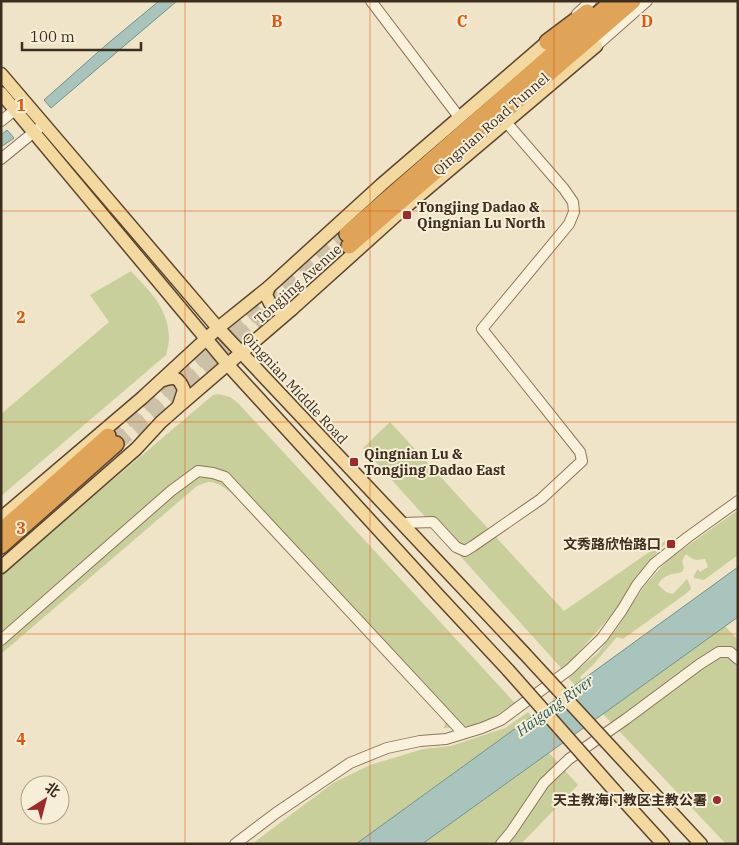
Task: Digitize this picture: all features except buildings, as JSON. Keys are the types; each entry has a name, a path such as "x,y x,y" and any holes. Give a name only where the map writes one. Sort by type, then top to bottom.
{"highway":[{"path":"547,42 602,1"},
{"name":"Qingnian Road Tunnel","path":"613,1 346,242 634,1"},
{"path":"596,46 640,1"},
{"path":"1,531 112,440 1,546"}],"main road":[{"name":"Tongjing Avenue","path":"1,518 162,380 218,328 269,287 381,185 547,42"},
{"name":"Tongjing Avenue","path":"1,567 136,449 161,422 242,354 402,210 596,46"},
{"name":"Qingnian Middle Road","path":"1,74 20,106 218,328 701,844"},
{"name":"Qingnian Middle Road","path":"1,93 20,106"},
{"name":"Qingnian Middle Road","path":"39,128 228,365 508,670 663,844"},
{"path":"269,287 266,295 270,303 278,310 292,309"},
{"path":"162,380 171,377 181,383 184,390 178,407"}],"street":[{"path":"371,1 460,117"},
{"path":"547,42 591,1"},
{"path":"596,46 647,1"},
{"path":"1,121 20,106"},
{"path":"402,524 433,522 456,547 465,551 541,499 582,461 580,452 482,329 569,224 574,212 573,202 564,189 506,122"},
{"path":"1,159 39,128"},
{"path":"1,640 171,491 198,472 213,473 225,477 463,733"},
{"path":"235,844 276,813 350,763 387,748 420,741 446,739 501,720 570,669 602,638 637,585 654,564 738,501"},
{"path":"501,844 544,783 569,759 700,664 720,652 730,652 738,659"}],"green space":[{"path":"131,271 157,301 166,318 169,339 166,355 1,496 1,414 109,322 90,295"},
{"path":"218,394 230,397 238,403 515,703 489,720 472,726 444,728 445,723 441,716 254,514 227,489 208,482 197,486 1,654 1,572 213,395"},
{"path":"390,422 564,611 671,537 644,567 614,612 562,669 363,448"},
{"path":"738,510 738,555 704,580 694,578 694,575 698,569 700,572 708,567 705,559 695,560 686,554 682,561 684,568 682,572 665,577 658,585 666,592 673,594 687,579 691,589 623,639 617,637 580,677 582,680 575,685 568,678 598,653 645,585 667,561"},
{"path":"725,626 738,640 738,844 726,844 603,714"},
{"path":"528,712 532,716 356,844 252,844 333,783 370,765 423,749 451,746 505,728"},
{"path":"549,753 578,785 521,844 422,844"}],"water":[{"path":"159,1 177,1 51,108 44,100"},
{"path":"7,130 14,138 1,147 1,135"},
{"name":"Haigang River","path":"738,567 738,617 422,844 356,844"}],"tunnel":[{"path":"108,436 343,238"},
{"path":"116,444 311,278"}],"place":[{"name":"Tongjing Dadao & Qingnian Lu North","path":"407,215"},
{"name":"Qingnian Lu & Tongjing Dadao East","path":"354,462"},
{"name":"文秀路欣怡路口","path":"671,544"},
{"name":"天主教海门教区主教公署","path":"717,800"}]}
